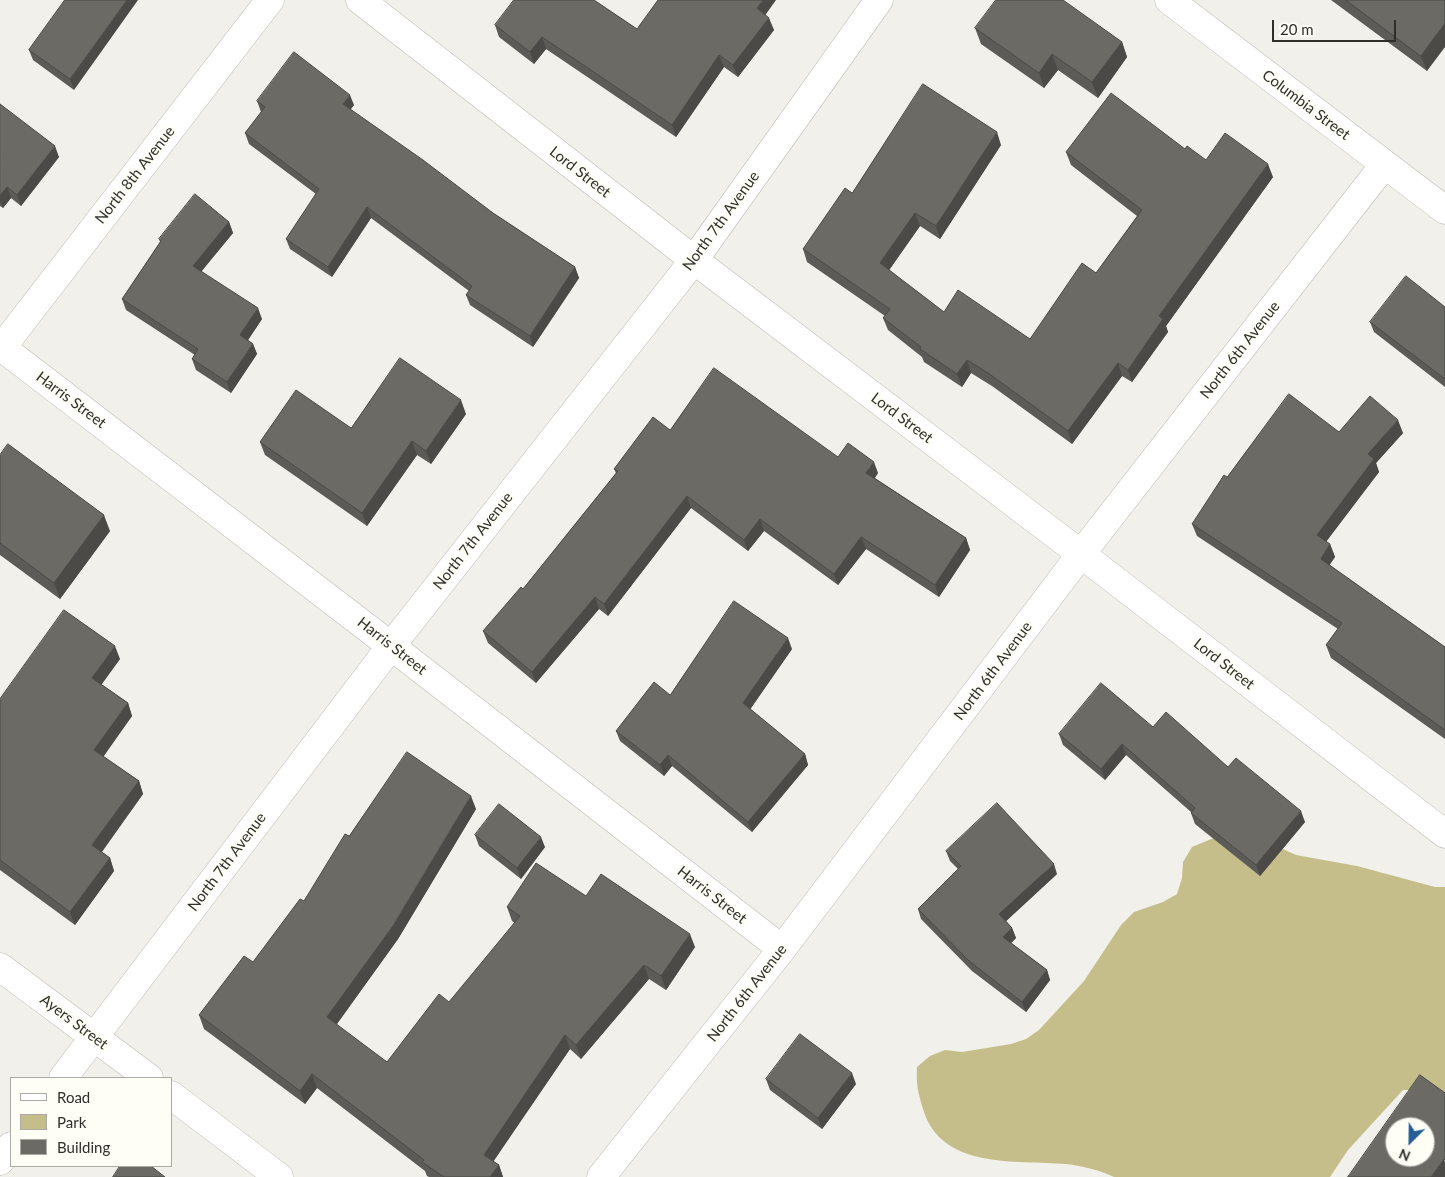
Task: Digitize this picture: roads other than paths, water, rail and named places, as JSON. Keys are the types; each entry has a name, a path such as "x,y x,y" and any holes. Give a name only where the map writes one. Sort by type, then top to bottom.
{"street":[{"name":"North 8th Avenue","path":"1,348 270,0"},
{"name":"Lord Street","path":"360,0 694,260 1445,834"},
{"name":"North 7th Avenue","path":"64,1077 391,646 694,260 879,0"},
{"name":"Columbia Street","path":"1169,0 1445,210"},
{"name":"North 6th Avenue","path":"601,1177 782,949 1081,554 1384,164"},
{"name":"Harris Street","path":"1,348 391,646 782,949"},
{"name":"Ayers Street","path":"0,967 148,1077"},
{"path":"172,1096 279,1177"},
{"path":"0,1161 10,1147"}]}
